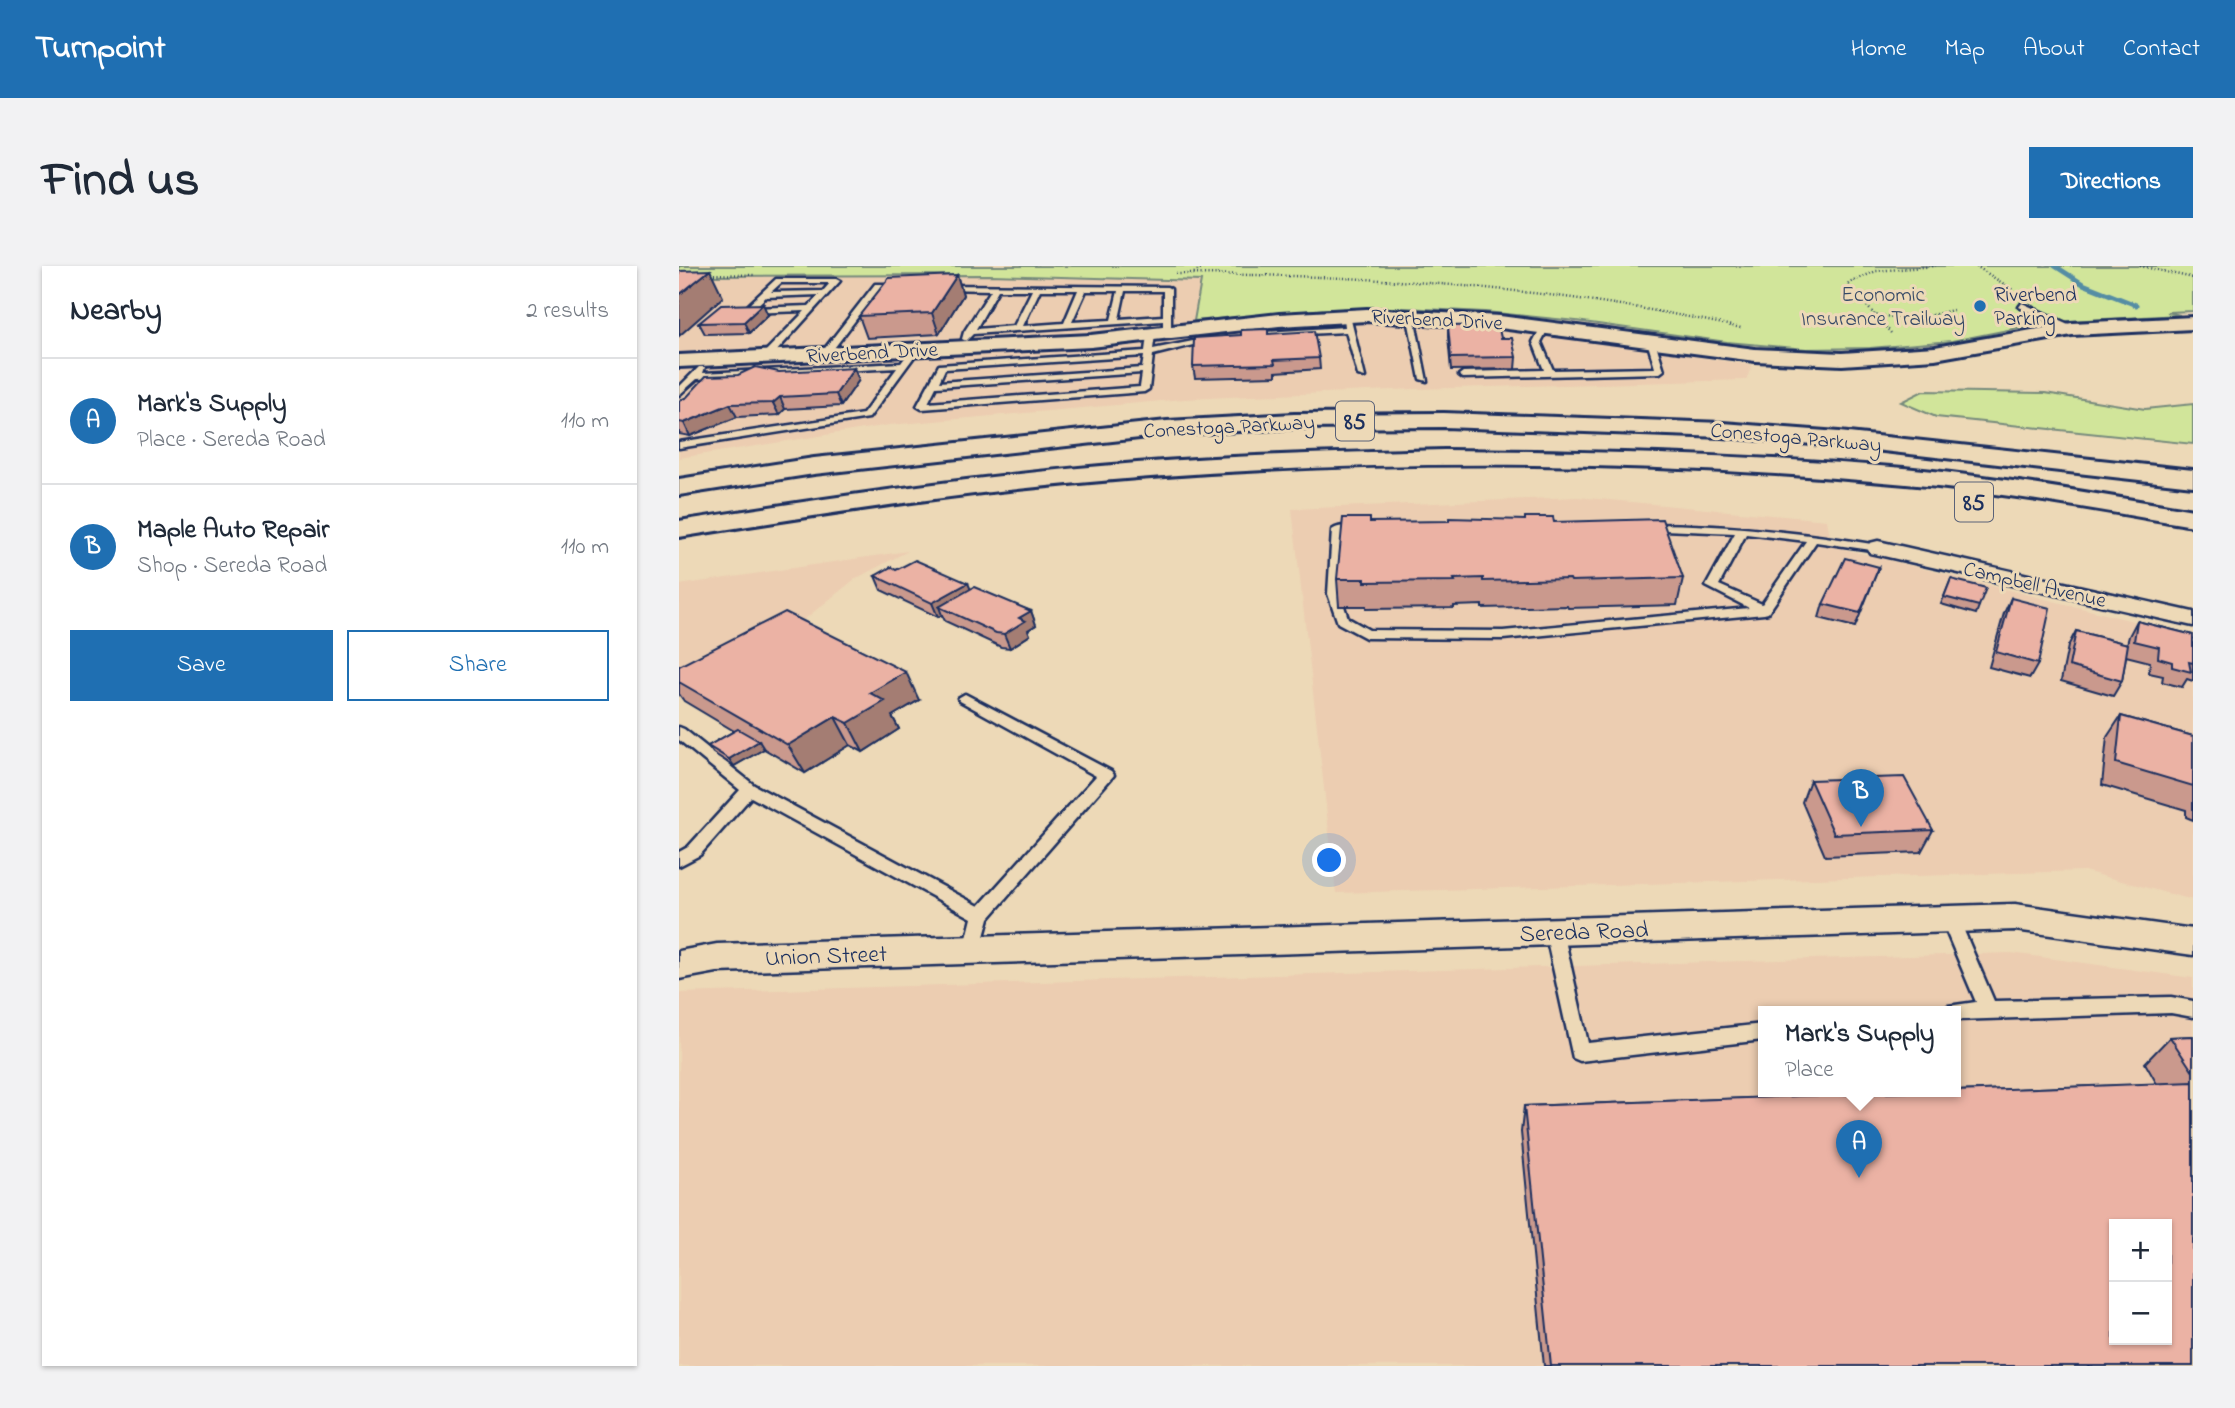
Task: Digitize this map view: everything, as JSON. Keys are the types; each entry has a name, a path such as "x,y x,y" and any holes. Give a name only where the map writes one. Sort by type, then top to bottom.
{"main road":[{"name":"Riverbend Drive","path":"679,361 825,354 910,358 965,340 1158,335 1279,320 1347,322 1410,316 1463,318 1545,327 1791,358 1861,359 1935,353 2072,329 2193,323"},
{"name":"Conestoga Parkway","path":"679,487 814,466 1167,428 1294,421 1444,420 1723,430 1839,439 2193,478"},
{"name":"Conestoga Parkway","path":"679,529 795,508 1013,480 1205,465 1401,457 1558,457 1907,476 2080,499 2193,518"},
{"name":"Conestoga Parkway","path":"2033,462 2193,489"},
{"name":"Conestoga Parkway","path":"1755,467 1835,482 2065,515 2193,539"}],"street":[{"name":"Campbell Avenue","path":"1878,548 2193,619"},
{"name":"Sereda Road","path":"973,950 2015,917 2193,942"},
{"name":"Union Street","path":"679,965 717,958 973,950"}],"lane":[{"path":"765,357 811,308 824,293 836,281 779,281 747,311 811,308"},
{"path":"825,354 878,286 917,286"},
{"path":"930,286 1167,289 1158,335 1146,370 1145,389 922,407 942,367 1158,335 1228,338"},
{"path":"965,340 996,287"},
{"path":"1017,329 1037,288"},
{"path":"1067,326 1083,288"},
{"path":"1114,322 1122,289"},
{"path":"764,295 824,293"},
{"path":"2022,305 2072,329"},
{"path":"1410,316 1423,379"},
{"path":"965,340 1017,329 1114,322 1158,335"},
{"path":"1240,336 1347,322 1362,375"},
{"path":"1545,327 1538,342 1550,373"},
{"path":"1463,375 1660,370 1651,341"},
{"path":"695,376 910,358"},
{"path":"679,445 866,416 910,358"},
{"path":"679,392 711,360"},
{"path":"932,385 1146,370"},
{"path":"1627,527 1742,531 1814,537 1878,548"},
{"path":"1379,530 1338,530 1334,594 1342,620 1366,634 1503,635 1683,620 1764,610 1814,537"},
{"path":"1742,531 1712,586 1764,610"},
{"path":"965,698 1106,775 981,915 973,950"},
{"path":"679,732 749,789 981,915"},
{"path":"679,860 694,851 749,789"},
{"path":"1950,919 1988,1009"},
{"path":"1554,932 1580,1052 1758,1033"},
{"path":"1961,1011 2171,1005 2193,1009"}],"path":[{"path":"1192,274 1205,266"},
{"path":"1891,266 1902,267"},
{"path":"1976,266 2014,291 2022,305"},
{"path":"2140,266 2193,278"},
{"path":"1873,315 1915,319 1953,310"}],"shaded area":[{"path":"989,275 1202,281 1194,321 1102,332 679,353 679,276"},
{"path":"1387,323 1558,336 1752,365 1746,380 1414,389 1185,399 889,425 679,458 679,368 1102,347 1253,328"},
{"path":"1577,497 1827,520 1832,546 2193,636 2193,900 2084,871 1336,893 1292,509"},
{"path":"908,551 855,579 801,622 679,668 679,585"},
{"path":"2011,953 2193,978 2193,1366 679,1366 679,993"}],"green space":[{"name":"Economic Insurance Trailway","path":"679,266 2193,266 2193,311 2167,312 2180,315 2049,322 1952,341 1870,348 1806,349 1727,342 1576,321 1485,312 1404,308 1327,309 1194,321 1201,281 989,275 679,276"},
{"path":"1923,391 2045,393 2145,409 2193,404 2193,444 1936,417 1901,402"}],"building":[{"path":"710,270 679,295 679,271"},
{"path":"957,275 932,313 859,316 889,278"},
{"path":"763,304 744,322 699,323 721,305"},
{"path":"1498,325 1501,338 1512,338 1516,357 1451,358 1448,326"},
{"path":"1268,329 1268,334 1314,331 1319,358 1274,360 1275,364 1193,366 1194,338 1241,335 1241,330"},
{"path":"755,367 779,372 854,368 836,394 780,397 773,403 730,404 684,423 679,422 679,401 687,397 706,376 738,375"},
{"path":"1525,517 1553,517 1554,522 1662,519 1683,578 1483,581 1483,578 1365,582 1365,579 1337,579 1343,518 1370,518 1370,522 1449,521 1449,518 1525,520"},
{"path":"1845,558 1879,567 1860,613 1823,604"},
{"path":"915,560 968,583 932,603 875,576 891,567 896,570"},
{"path":"1951,579 1986,588 1979,606 1944,597"},
{"path":"974,587 1031,611 1019,618 1025,621 1004,634 996,633 939,607"},
{"path":"2011,598 2050,608 2038,664 1996,652"},
{"path":"785,612 906,672 870,693 885,701 848,723 835,717 788,745 679,682 679,666"},
{"path":"2137,621 2193,635 2193,663 2189,662 2191,672 2172,667 2172,662 2158,658 2159,647 2134,641"},
{"path":"2076,631 2128,644 2122,681 2069,666"},
{"path":"2121,716 2193,736 2193,786 2116,763"},
{"path":"738,729 759,741 729,759 708,746"},
{"path":"1904,777 1933,830 1834,834 1810,780"},
{"path":"2193,1036 2193,1072 2170,1037"},
{"path":"2193,1082 2193,1366 1551,1366 1524,1106 1772,1097 1961,1097 1961,1091"}],"waterway":[{"path":"2055,266 2083,284 2136,305"}],"place":[{"name":"Riverbend Parking","path":"1980,306"},
{"name":"Maple Auto Repair","path":"1861,827"},
{"name":"Mark's Supply","path":"1859,1178"}]}
